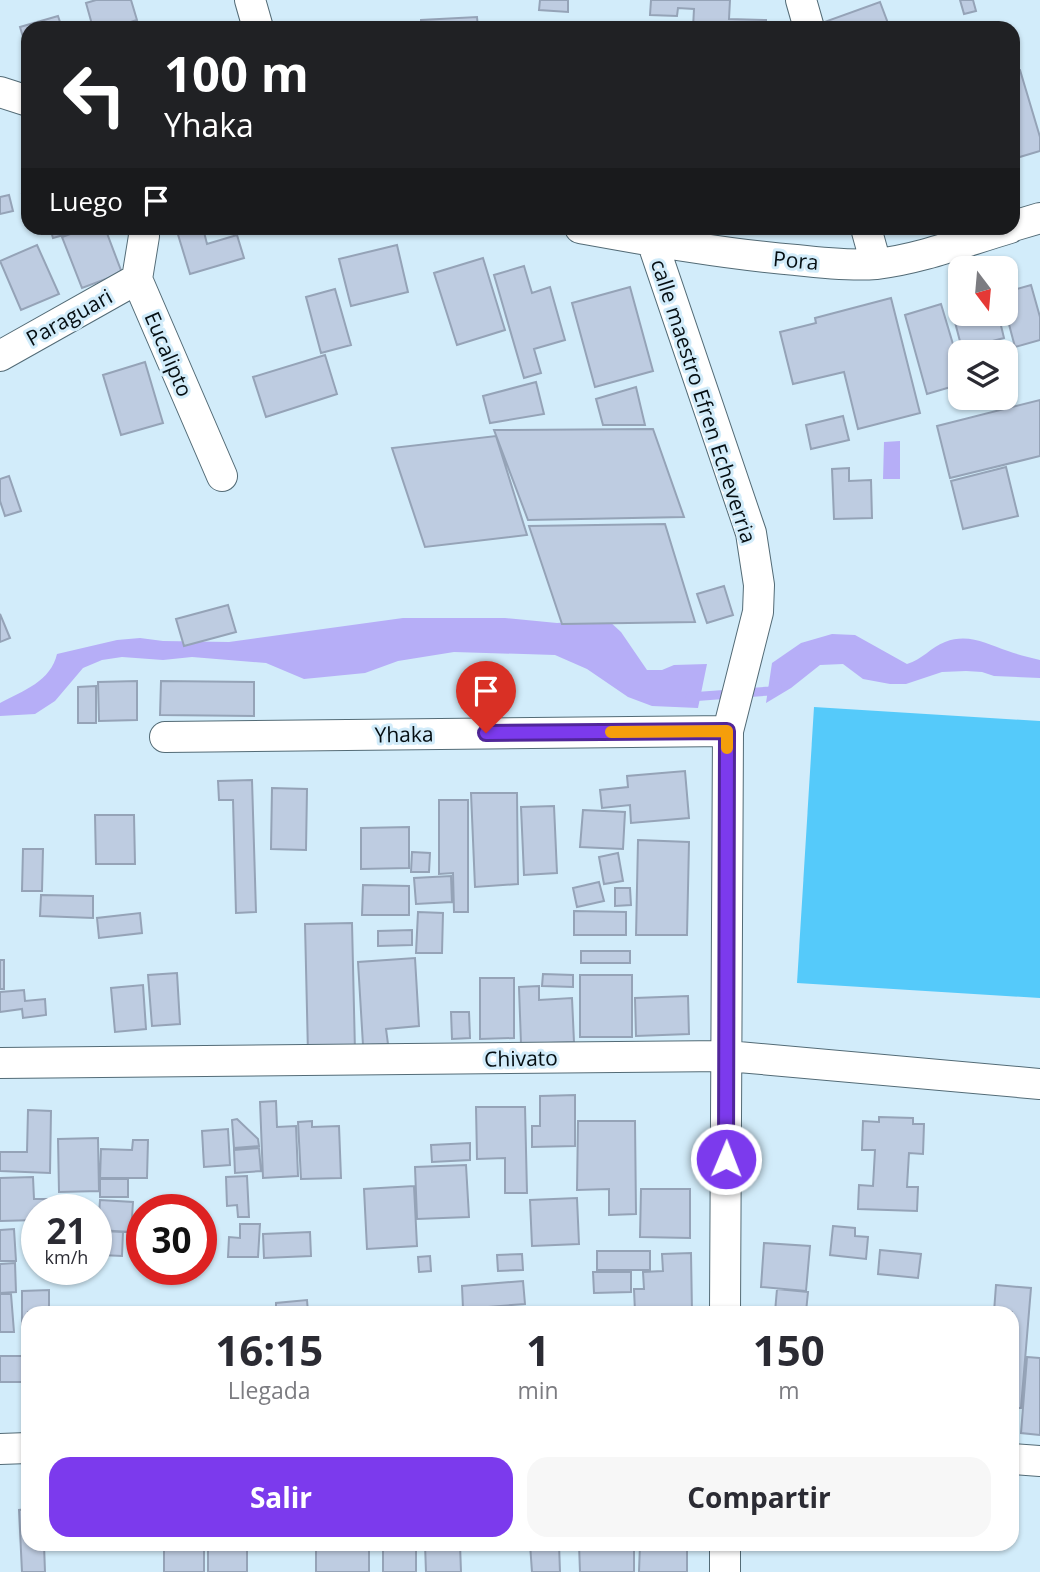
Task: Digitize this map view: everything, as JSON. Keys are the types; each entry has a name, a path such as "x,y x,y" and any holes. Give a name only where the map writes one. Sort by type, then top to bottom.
{"street":[{"path":"250,0 256,21"},
{"path":"801,0 807,21"},
{"path":"0,92 21,99"},
{"name":"Pora","path":"1020,224 1040,218"},
{"path":"137,279 144,235"},
{"name":"Pora","path":"619,235 760,257 833,264 876,264 922,254 985,235"},
{"path":"868,235 876,264"},
{"name":"calle maestro Efren Echeverria","path":"652,241 751,533 760,585 758,612 731,718 725,1306"},
{"name":"Paraguari","path":"0,356 137,279"},
{"name":"Eucalipto","path":"137,279 222,476"},
{"name":"Yhaka","path":"165,737 731,718"},
{"name":"Chivato","path":"0,1063 727,1056 1040,1084"},
{"path":"0,1449 21,1448"},
{"path":"1019,1460 1040,1461"},
{"path":"725,1551 725,1572"}],"shaded area":[{"path":"900,441 900,479 883,479 884,442"},
{"path":"403,618 505,618 557,623 608,620 621,632 647,670 662,670 674,665 707,664 698,708 652,706 628,697 587,669 555,655 454,652 398,661 365,673 304,679 266,663 192,657 163,660 122,657 102,660 83,668 55,701 35,714 0,716 0,703 42,678 54,663 57,654 117,640 140,638 229,642"},
{"path":"832,634 855,635 907,664 945,642 977,640 1040,660 1040,678 994,676 966,671 942,672 906,684 890,684 863,679 843,664 820,665 791,688 766,703 772,663 801,643"},
{"path":"814,707 1040,721 1040,998 797,983"}],"building":[{"path":"96,0 131,0 137,20 91,21 86,3"},
{"path":"540,0 568,0 568,12 539,10"},
{"path":"651,0 730,0 729,19 766,21 693,21 694,9 678,8 677,16 650,15"},
{"path":"960,0 973,0 976,11 964,14"},
{"path":"880,2 887,21 827,21"},
{"path":"58,16 60,21 41,21"},
{"path":"477,17 477,21 421,21"},
{"path":"1020,70 1040,137 1040,151 1020,157"},
{"path":"9,195 13,211 0,214 0,197"},
{"path":"108,235 122,273 82,288 62,237"},
{"path":"178,235 205,235 207,244 237,235 244,258 190,274"},
{"path":"37,245 59,294 21,310 0,261"},
{"path":"397,245 408,292 351,306 339,259"},
{"path":"483,258 505,330 457,345 434,273"},
{"path":"524,266 532,293 550,287 565,340 534,349 541,373 524,378 494,275"},
{"path":"1031,285 1040,317 1040,340 1018,346 1018,340 1013,340 1009,326 1018,326 1018,289"},
{"path":"630,287 653,371 595,387 572,303"},
{"path":"335,289 351,345 321,353 306,297"},
{"path":"891,298 920,413 858,429 844,372 793,384 780,332 816,323 815,318"},
{"path":"941,304 952,340 948,340 948,388 927,394 905,315"},
{"path":"956,326 1001,326 1004,338 996,340 960,340"},
{"path":"325,355 337,394 266,417 253,377"},
{"path":"145,362 163,423 121,435 103,375"},
{"path":"536,382 544,414 490,423 483,396"},
{"path":"636,387 645,425 603,425 596,399"},
{"path":"1040,400 1040,456 950,478 937,426 1000,410 1018,410 1018,406"},
{"path":"843,416 849,440 811,449 806,425"},
{"path":"653,429 684,517 528,520 494,430"},
{"path":"496,436 527,535 425,547 392,448"},
{"path":"1006,467 1018,516 963,529 951,481"},
{"path":"849,468 849,481 871,480 872,518 834,519 832,469"},
{"path":"9,476 21,511 5,516 0,501 0,479"},
{"path":"665,524 695,622 562,624 529,526"},
{"path":"724,586 733,615 707,623 697,594"},
{"path":"228,605 236,632 184,646 176,619"},
{"path":"0,614 10,638 0,642"},
{"path":"137,681 137,720 99,721 98,682"},
{"path":"161,681 254,682 254,716 160,715"},
{"path":"475,681 508,684 507,699 474,696"},
{"path":"96,686 96,723 78,723 78,687"},
{"path":"685,771 689,818 631,823 630,805 602,808 600,790 628,787 627,776"},
{"path":"252,780 256,912 236,913 233,800 219,800 218,781"},
{"path":"272,788 307,789 306,850 271,849"},
{"path":"471,793 517,793 518,884 475,887"},
{"path":"439,800 468,800 468,912 454,912 453,873 439,874"},
{"path":"554,806 557,873 524,875 521,807"},
{"path":"583,810 625,812 623,849 580,847"},
{"path":"95,815 134,815 135,864 96,864"},
{"path":"409,827 409,868 361,869 361,828"},
{"path":"638,840 689,842 687,935 636,935"},
{"path":"23,849 43,849 42,891 22,891"},
{"path":"412,852 430,853 429,872 411,872"},
{"path":"618,853 623,881 604,884 599,857"},
{"path":"451,876 452,902 416,904 414,878"},
{"path":"599,882 604,901 577,907 573,888"},
{"path":"363,885 409,886 409,915 362,915"},
{"path":"615,888 630,888 631,905 615,906"},
{"path":"41,895 93,896 93,918 40,916"},
{"path":"574,911 626,912 626,935 574,935"},
{"path":"418,912 443,913 442,953 416,953"},
{"path":"140,913 142,933 99,938 97,918"},
{"path":"352,923 355,1052 308,1054 305,924"},
{"path":"412,930 412,945 378,946 378,931"},
{"path":"581,951 630,951 630,963 581,963"},
{"path":"415,958 419,1026 386,1029 388,1044 363,1045 358,962"},
{"path":"0,960 4,960 4,989 0,989"},
{"path":"177,973 180,1024 152,1026 148,975"},
{"path":"543,974 573,975 573,987 542,986"},
{"path":"580,975 632,975 632,1037 580,1037"},
{"path":"480,978 514,978 514,1038 480,1039"},
{"path":"143,985 146,1029 115,1032 111,988"},
{"path":"539,986 539,1000 572,998 574,1042 521,1044 519,987"},
{"path":"24,990 25,1001 45,999 46,1015 23,1018 22,1009 0,1012 0,992"},
{"path":"688,996 689,1034 636,1036 635,998"},
{"path":"451,1012 469,1012 470,1038 452,1039"},
{"path":"575,1095 575,1146 532,1147 532,1126 540,1126 540,1096"},
{"path":"276,1101 277,1127 296,1126 298,1176 263,1178 260,1102"},
{"path":"476,1107 525,1107 527,1193 505,1193 505,1158 477,1159"},
{"path":"28,1110 51,1111 50,1173 0,1171 0,1152 27,1152"},
{"path":"879,1117 913,1118 913,1124 924,1124 923,1154 909,1153 907,1187 918,1187 917,1211 858,1209 859,1185 873,1186 875,1150 862,1150 863,1121 879,1122"},
{"path":"237,1119 258,1139 259,1146 234,1148 232,1120"},
{"path":"312,1121 312,1127 339,1126 341,1178 301,1179 298,1122"},
{"path":"578,1121 635,1121 636,1214 609,1215 609,1189 577,1190"},
{"path":"228,1129 230,1165 204,1167 202,1131"},
{"path":"98,1138 99,1191 59,1192 58,1139"},
{"path":"133,1140 148,1140 147,1178 100,1178 101,1149 132,1150"},
{"path":"470,1143 470,1160 432,1162 431,1145"},
{"path":"259,1148 261,1171 235,1173 234,1150"},
{"path":"466,1165 469,1217 417,1219 415,1167"},
{"path":"247,1176 249,1217 238,1217 237,1205 227,1206 226,1177"},
{"path":"33,1177 34,1194 21,1194 21,1220 0,1221 0,1178"},
{"path":"100,1179 128,1179 126,1197 100,1194"},
{"path":"414,1186 417,1246 367,1249 364,1189"},
{"path":"641,1189 690,1189 690,1238 640,1237"},
{"path":"577,1198 579,1244 532,1246 530,1200"},
{"path":"112,1201 126,1202 126,1232 112,1231"},
{"path":"240,1224 260,1224 258,1257 228,1257 229,1237 240,1238"},
{"path":"833,1226 855,1228 855,1236 868,1237 866,1259 830,1255"},
{"path":"14,1229 16,1261 0,1261 0,1230"},
{"path":"112,1231 123,1232 122,1256 112,1256"},
{"path":"310,1232 311,1256 264,1258 263,1234"},
{"path":"764,1243 810,1246 806,1291 761,1287"},
{"path":"880,1250 921,1254 918,1278 878,1274"},
{"path":"597,1251 650,1251 650,1270 597,1270"},
{"path":"691,1253 692,1306 635,1306 634,1289 644,1289 643,1272 663,1271 662,1254"},
{"path":"522,1254 523,1270 498,1271 497,1255"},
{"path":"430,1256 431,1271 419,1272 418,1257"},
{"path":"15,1263 16,1292 0,1293 0,1264"},
{"path":"593,1272 631,1272 631,1292 594,1293"},
{"path":"523,1281 525,1304 463,1306 462,1286"},
{"path":"996,1285 1031,1288 1021,1408 1019,1306 994,1306"},
{"path":"777,1289 808,1292 807,1306 776,1306"},
{"path":"49,1290 49,1306 22,1306 22,1291"},
{"path":"0,1294 11,1294 14,1332 0,1332"},
{"path":"307,1300 308,1306 276,1306 276,1303"},
{"path":"0,1356 21,1356 21,1382 0,1382"},
{"path":"1027,1357 1040,1358 1040,1435 1021,1433"},
{"path":"19,1510 21,1551 44,1551 45,1572 22,1572"},
{"path":"164,1551 204,1551 204,1572 164,1572"},
{"path":"208,1551 247,1551 247,1572 208,1572"},
{"path":"316,1551 369,1551 369,1572 316,1572"},
{"path":"383,1551 416,1551 416,1572 383,1572"},
{"path":"425,1551 460,1551 461,1572 426,1572"},
{"path":"530,1551 559,1551 560,1572 532,1572"},
{"path":"579,1551 634,1551 634,1572 580,1572"},
{"path":"640,1551 687,1551 687,1572 639,1572"}],"waterway":[{"path":"690,697 770,691 777,687"}],"slow traffic":[{"path":"611,732 727,731 727,748"}],"route":[{"path":"486,733 727,731 726,1159"}]}
